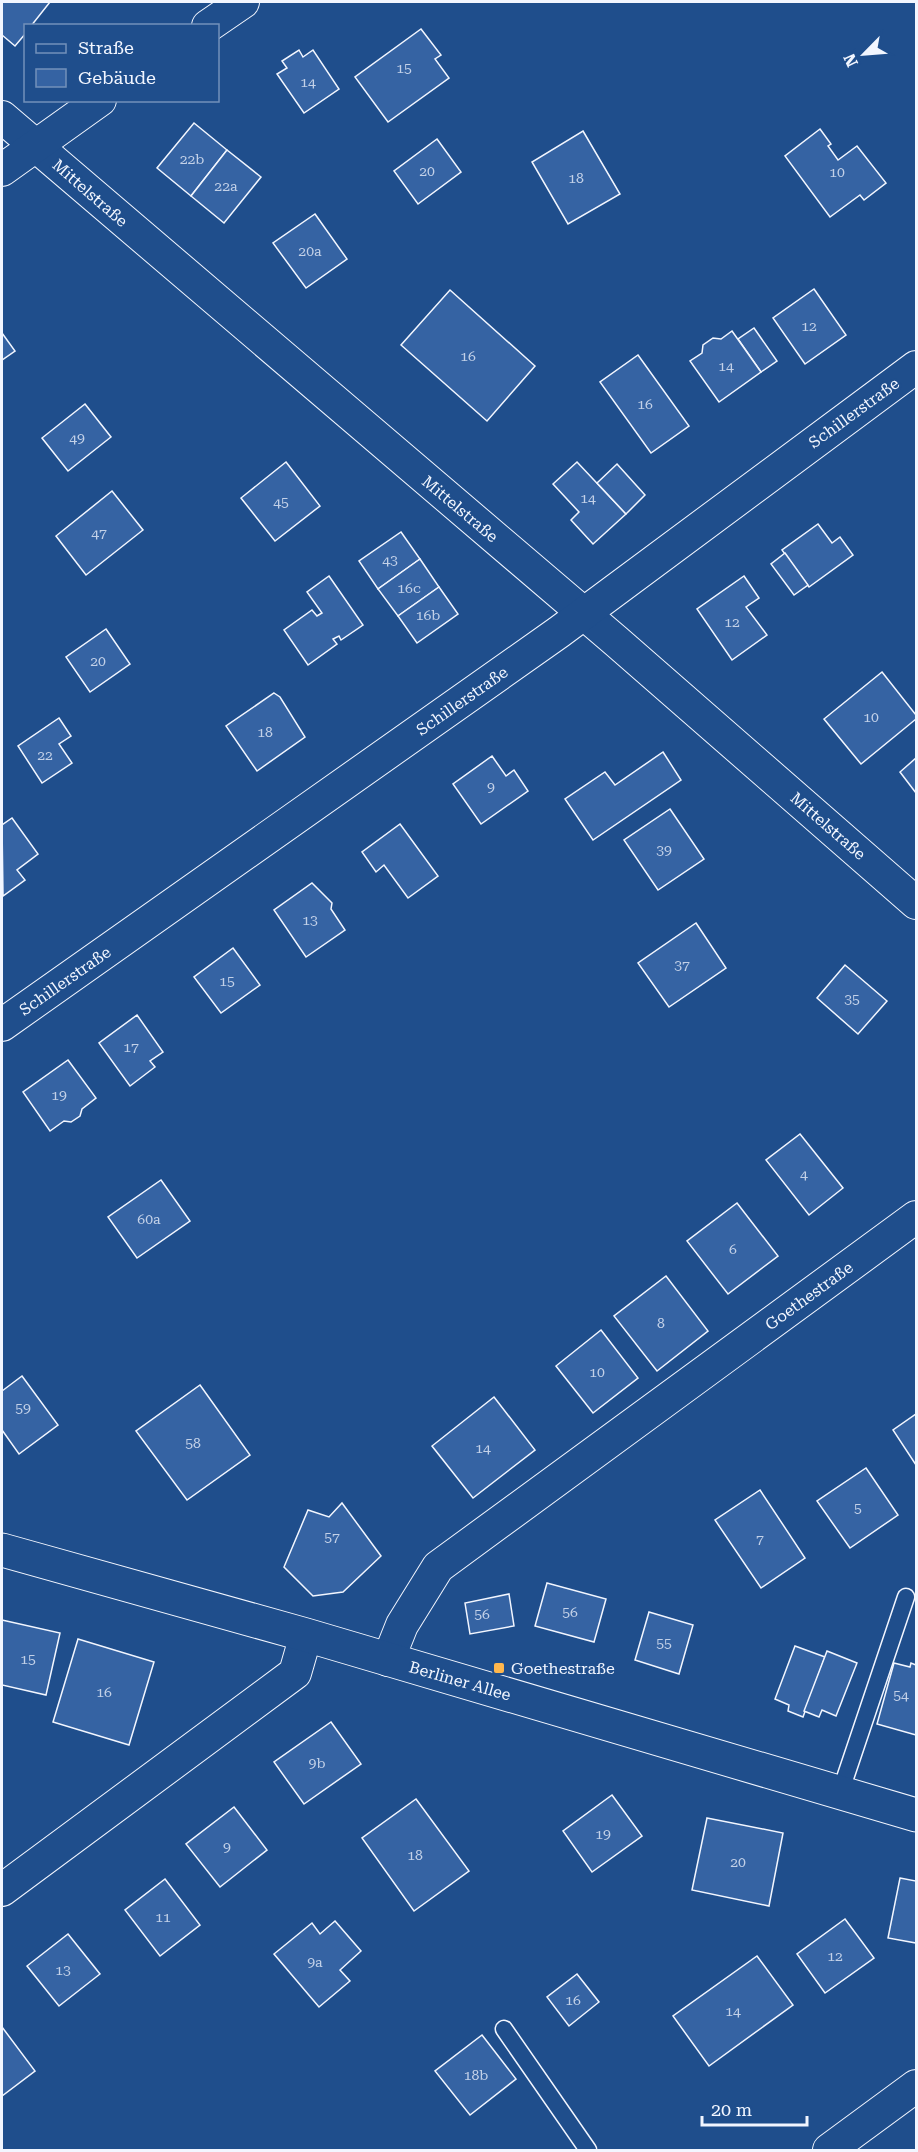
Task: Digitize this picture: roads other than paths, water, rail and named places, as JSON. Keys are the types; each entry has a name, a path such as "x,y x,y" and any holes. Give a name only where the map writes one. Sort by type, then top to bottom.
{"street":[{"path":"211,24 243,2"},
{"path":"2,170 97,102"},
{"name":"Mittelstraße","path":"2,117 583,614 916,903"},
{"name":"Schillerstraße","path":"2,1025 583,614 916,367"},
{"name":"Goethestraße","path":"388,1660 402,1625 438,1567 916,1217"},
{"name":"Berliner Allee","path":"2,1550 306,1635 916,1815"},
{"path":"2,1890 295,1673 306,1635"},
{"path":"829,2151 916,2086"}],"lane":[{"path":"840,1793 906,1597"},
{"path":"504,2029 588,2151"}],"place":[{"name":"Goethestraße","path":"499,1668"}]}
